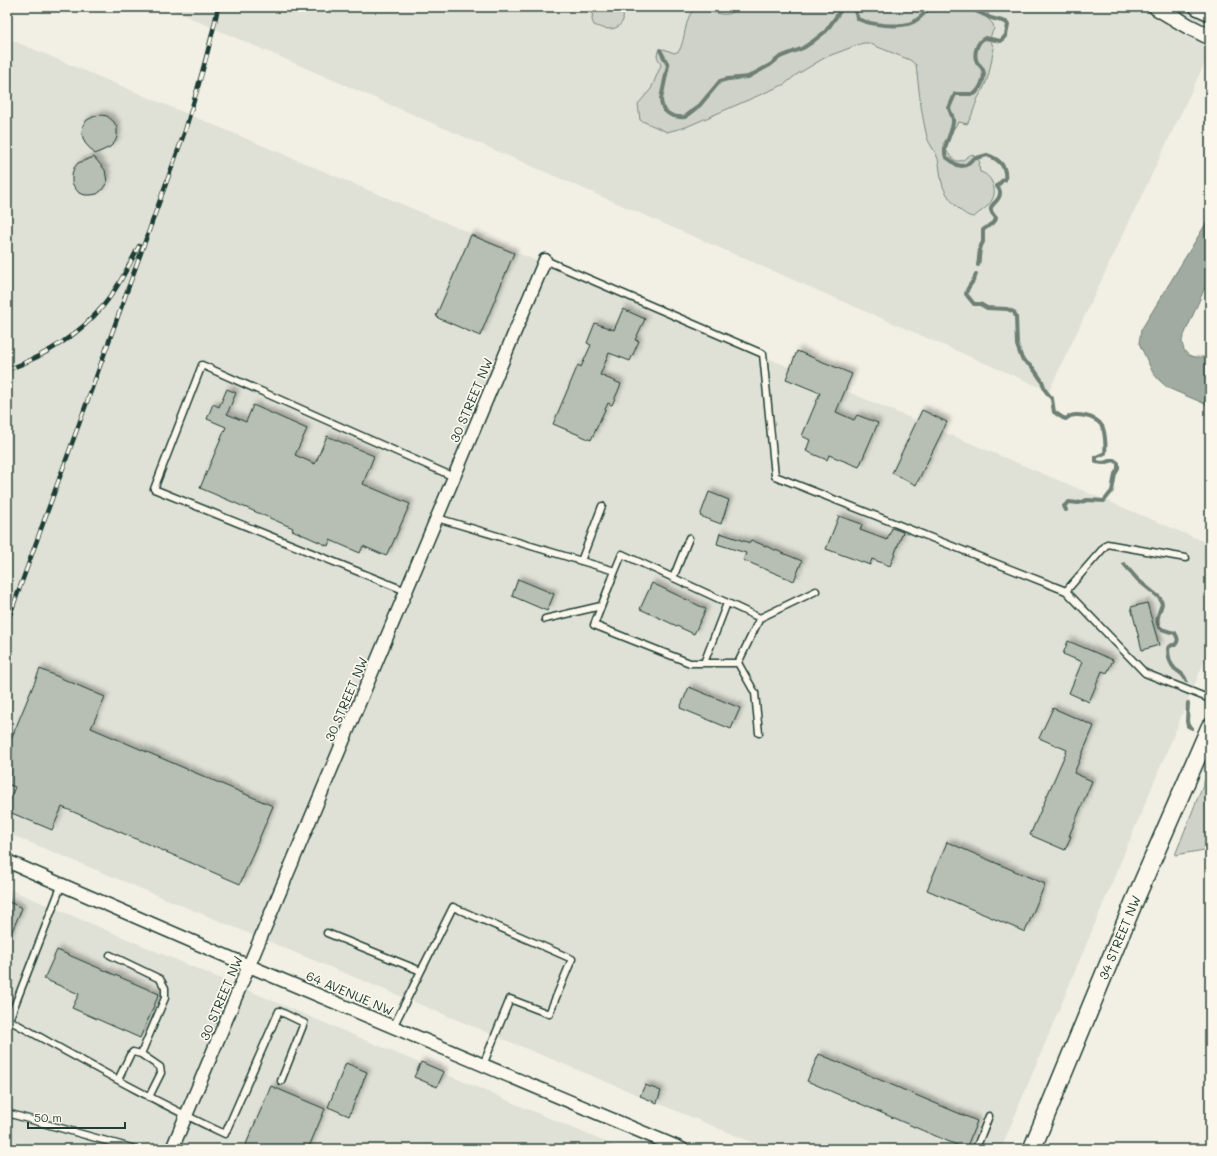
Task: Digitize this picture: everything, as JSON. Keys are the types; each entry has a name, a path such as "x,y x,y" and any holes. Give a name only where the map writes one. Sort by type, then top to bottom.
{"main road":[{"name":"34 STREET NW","path":"1032,1149 1131,909 1210,727"}],"street":[{"path":"1156,7 1210,37"},
{"path":"1197,7 1210,13"},
{"name":"30 STREET NW","path":"172,1149 545,260"},
{"name":"64 AVENUE NW","path":"7,861 250,966 682,1149"}],"lane":[{"path":"545,260 763,354 775,476 1066,591 1145,673 1210,699"},
{"path":"406,591 154,489 202,365 454,477"},
{"path":"581,561 602,506"},
{"path":"436,518 614,571"},
{"path":"673,578 689,538"},
{"path":"1066,591 1107,544 1186,558"},
{"path":"738,663 690,663 594,625 614,571 622,554 760,618"},
{"path":"738,663 760,618 816,591"},
{"path":"704,663 727,603"},
{"path":"545,619 601,606"},
{"path":"738,663 755,693 759,733"},
{"path":"62,884 9,1020 118,1080 225,1134 279,1011 304,1023 281,1081"},
{"path":"393,1027 453,907 572,959 548,1014 510,999 483,1065"},
{"path":"327,933 422,971"},
{"path":"110,955 160,980 165,988 165,998 141,1054"},
{"path":"118,1080 130,1055 133,1052 141,1054 160,1067 161,1074 149,1096"},
{"path":"7,1113 135,1149"},
{"path":"977,1146 989,1116"}],"shaded area":[{"path":"165,7 1210,7 1210,52 1049,391"},
{"path":"593,7 623,7 623,20 621,24 618,27 610,29 594,25 592,20"},
{"path":"734,7 990,7 987,18 993,24 994,29 991,34 991,38 994,48 988,78 967,124 959,122 943,144 948,153 956,161 963,160 972,154 980,162 980,172 984,173 990,179 994,187 994,196 991,203 974,217 964,213 950,199 943,188 937,156 927,137 916,65 910,60 868,43 863,43 826,57 796,75 785,84 686,127 667,132 640,120 638,104 651,89 661,65 657,56 658,51 664,49 674,53 679,51 683,42 688,20 692,12 696,10 704,10 719,14 728,14 732,12"},
{"path":"7,38 1210,544 1210,648 1001,1149 768,1149 7,833"},
{"path":"1210,217 1210,276 1182,340 1184,349 1191,356 1204,357 1210,351 1210,406 1168,388 1153,373 1139,343 1141,330"},
{"path":"1210,767 1210,849 1175,855"},
{"path":"7,888 622,1149 7,1149"}],"building":[{"path":"101,115 107,116 114,122 117,128 117,137 115,142 110,147 95,154 85,143 82,132 83,125 87,120"},
{"path":"94,157 105,170 107,182 102,190 97,194 85,195 79,193 75,188 72,183 72,174 78,163"},
{"path":"471,235 514,253 480,336 436,316"},
{"path":"623,309 645,319 635,340 639,341 630,361 609,353 600,375 621,384 612,405 608,403 591,440 553,424 578,365 581,367 591,345 587,343 595,323 614,330"},
{"path":"797,351 852,374 836,412 854,420 857,415 878,423 859,467 829,455 827,460 806,451 810,440 802,436 820,393 786,379"},
{"path":"227,389 236,393 227,414 246,422 253,405 307,429 295,455 315,464 327,436 374,456 363,484 410,504 386,556 363,546 360,553 330,540 328,546 292,530 293,528 200,488 226,427 207,419 213,404 219,407"},
{"path":"922,410 947,422 916,485 892,473"},
{"path":"709,492 729,500 721,524 700,516"},
{"path":"839,516 862,524 860,530 887,540 892,528 903,532 890,566 872,559 870,565 826,549"},
{"path":"720,533 750,543 751,540 802,561 794,581 743,560 746,553 717,544"},
{"path":"518,579 554,594 547,611 512,596"},
{"path":"652,583 706,609 694,634 640,609"},
{"path":"1147,603 1159,645 1142,650 1131,607"},
{"path":"1068,641 1113,660 1107,673 1102,671 1089,702 1069,693 1082,662 1063,654"},
{"path":"40,669 105,697 91,728 273,806 240,884 62,807 52,830 7,811 7,806 15,787 7,784 7,749"},
{"path":"689,687 740,708 731,729 680,708"},
{"path":"1053,708 1094,726 1074,773 1092,781 1069,836 1071,836 1065,850 1030,835 1067,750 1039,738"},
{"path":"947,842 1045,884 1025,932 927,890"},
{"path":"7,901 22,908 7,943"},
{"path":"57,950 159,994 140,1038 72,1008 79,994 44,979"},
{"path":"819,1054 977,1121 966,1149 807,1081"},
{"path":"421,1062 444,1072 437,1087 414,1077"},
{"path":"346,1063 367,1072 349,1116 328,1107"},
{"path":"645,1085 661,1091 657,1103 640,1096"},
{"path":"271,1086 325,1109 308,1149 244,1149"}],"waterway":[{"path":"660,50 668,65 661,99 663,108 668,114 676,117 685,117 700,105 720,81 748,77 770,65 780,57 803,48 812,42 826,31 843,7"},
{"path":"850,7 854,9 858,19 870,23 892,26 906,25 914,22 930,7"},
{"path":"967,7 991,18 1006,22 1008,25 1006,35 1001,41 985,38 978,45 975,56 984,73 982,83 978,90 974,94 955,94 949,108 953,119 953,125 946,144 946,157 957,165 962,166 966,165 973,159 987,155 998,161 1005,171 1005,180 997,186 1000,191 1000,196 991,207 992,213 996,218 995,221 983,230 983,242 981,245 978,265"},
{"path":"976,274 966,294 974,304 980,304 987,308 1007,309 1014,312 1016,317 1017,345 1022,359 1033,368 1042,381 1045,390 1052,399 1054,412 1066,419 1074,415 1079,415 1090,417 1099,422 1104,431 1105,453 1096,457 1096,462 1103,463 1114,460 1118,463 1118,469 1115,474 1112,491 1104,501 1087,500 1078,503 1069,502 1064,506 1066,510"},
{"path":"1124,564 1138,580 1160,598 1162,604 1158,617 1158,624 1162,629 1175,633 1178,639 1175,645 1168,648 1169,656 1173,667 1183,676 1186,681"},
{"path":"1188,703 1187,721 1188,726 1192,728"}],"railway":[{"path":"7,623 185,131 207,54 218,7"},
{"path":"7,370 33,359 59,344 93,317 113,292 139,246"}]}
